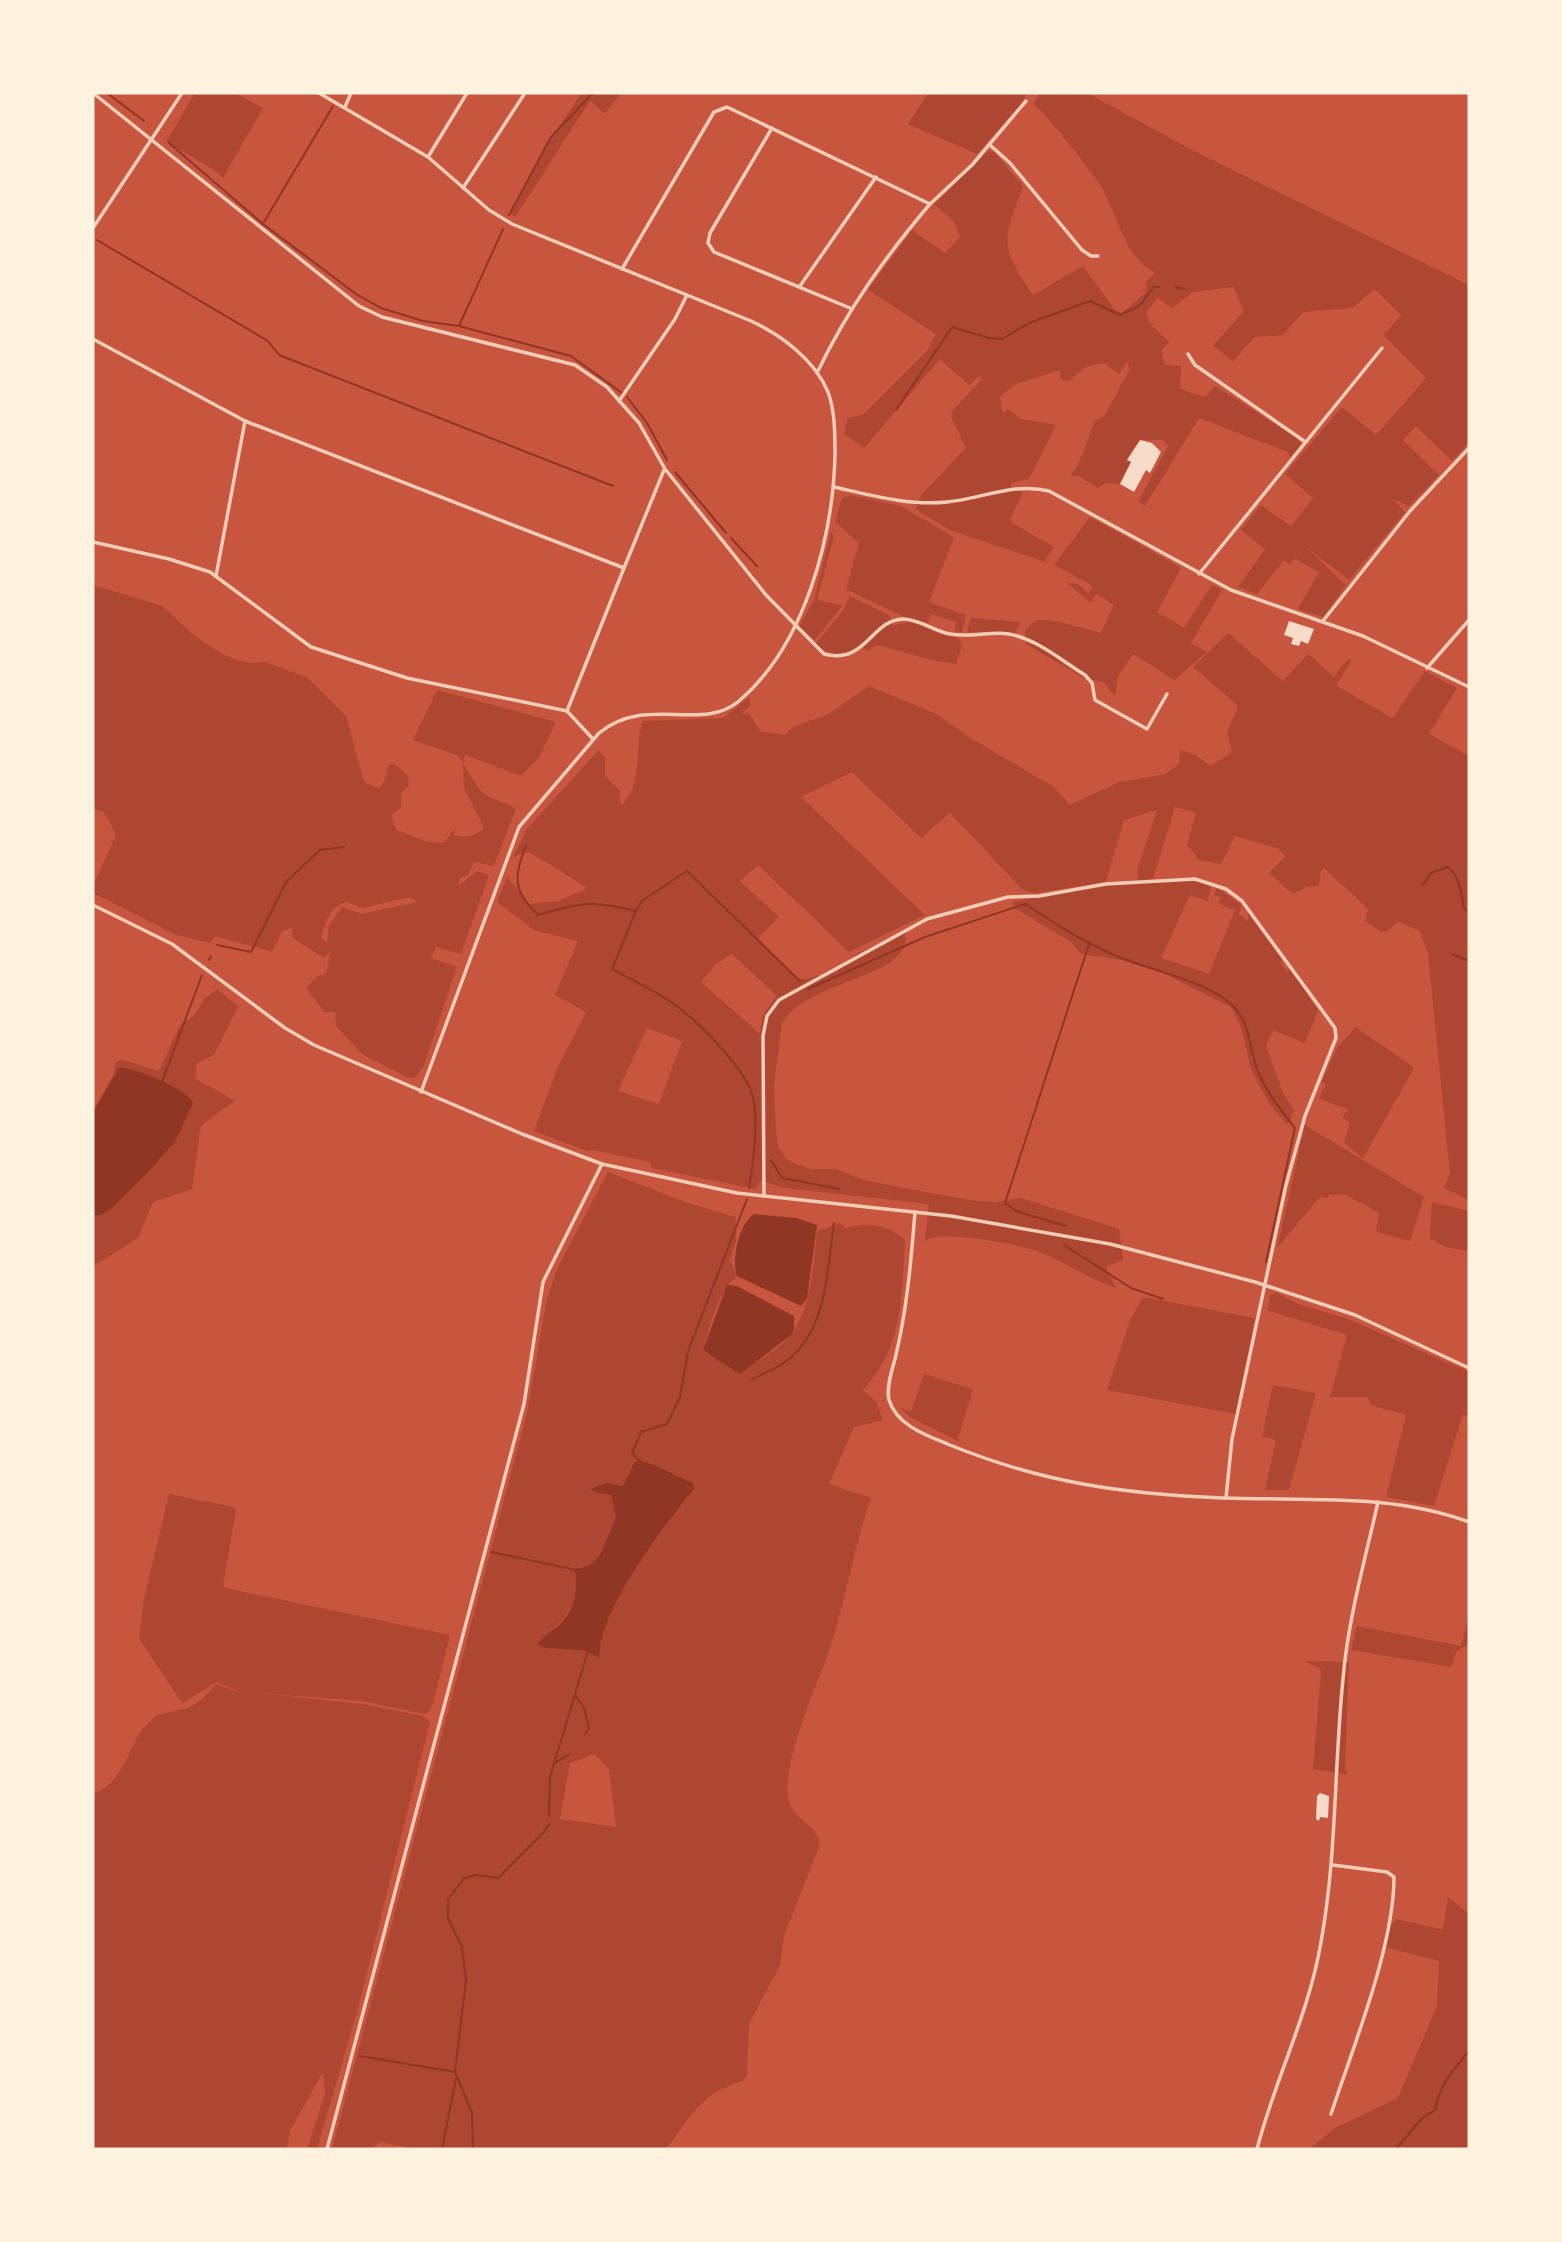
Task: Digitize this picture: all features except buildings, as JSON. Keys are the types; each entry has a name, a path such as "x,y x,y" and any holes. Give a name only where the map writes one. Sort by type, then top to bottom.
{"street":[{"path":"93,93 359,306 382,317 575,365 607,387 639,423 665,469 794,627 824,654 837,657 852,654 887,625 903,619 950,634 1008,634 1029,640 1085,675 1091,683 1095,700 1147,729 1167,694"},
{"path":"93,229 183,93"},
{"path":"319,93 428,157 463,188 512,224 771,331 817,373 827,390 833,412 834,487 821,555 794,627 761,677 730,706 702,715 629,715 613,722 593,739 519,827 421,1092"},
{"path":"345,107 351,93"},
{"path":"428,157 467,93"},
{"path":"463,188 525,93"},
{"path":"817,373 850,308 891,249 930,204 990,145 1026,101"},
{"path":"622,269 714,112 727,107 930,204"},
{"path":"772,128 710,233 708,243 714,253 850,308"},
{"path":"990,145 1010,163 1082,250 1091,256 1098,256"},
{"path":"800,286 876,177"},
{"path":"619,401 675,319 687,295"},
{"path":"93,339 245,421 624,568"},
{"path":"1199,574 1382,348"},
{"path":"1188,354 1195,365 1304,442"},
{"path":"216,576 245,421"},
{"path":"1323,621 1410,511 1469,448"},
{"path":"567,711 665,469"},
{"path":"834,487 894,499 946,502 1037,488 1049,491 1199,574 1258,601 1323,621 1469,687"},
{"path":"93,542 169,559 216,576 311,647 407,678 567,711 593,739"},
{"path":"1427,668 1469,620"},
{"path":"764,1196 763,1036 767,1016 779,1000 927,919 1008,897 1039,896 1107,884 1195,879 1226,890 1242,901 1335,1028 1334,1048 1305,1116 1232,1439 1226,1498"},
{"path":"93,905 172,944 285,1028 313,1045 421,1092 602,1164 670,1180 764,1196 915,1212 1110,1244 1266,1287 1355,1315 1469,1368"},
{"path":"327,2149 524,1404 542,1282 602,1164"},
{"path":"915,1212 905,1318 888,1397 894,1413 909,1426 935,1439 1027,1472 1087,1487 1226,1498 1378,1502 1417,1507 1469,1522"},
{"path":"1257,2149 1303,2014 1321,1946 1334,1865 1343,1679 1349,1635 1378,1502"},
{"path":"1331,2114 1377,1971 1394,1894 1394,1877 1387,1872 1334,1865"}],"shaded area":[{"path":"195,93 235,93 263,108 223,178 213,169 166,142"},
{"path":"582,93 621,93 605,114 590,101 515,217 511,214 551,138"},
{"path":"928,93 1027,93 1022,103 977,154 908,124"},
{"path":"1036,93 1087,93 1196,152 1469,285 1469,442 1452,461 1416,426 1403,440 1439,475 1409,506 1393,499 1405,512 1349,580 1306,547 1346,585 1323,617 1298,609 1319,572 1294,558 1291,565 1284,560 1257,594 1238,587 1265,549 1241,530 1261,505 1291,526 1313,498 1285,474 1342,407 1376,435 1426,378 1384,335 1401,315 1375,289 1352,308 1303,312 1283,335 1255,337 1233,361 1213,346 1244,311 1233,287 1193,292 1172,308 1158,298 1146,312 1150,323 1154,323 1151,325 1169,342 1161,351 1165,365 1181,366 1180,389 1205,397 1215,386 1296,437 1301,444 1290,458 1288,452 1199,418 1145,506 1138,502 1168,446 1163,440 1140,440 1127,459 1131,462 1120,484 1106,483 1098,488 1078,476 1071,476 1082,456 1094,422 1105,415 1130,369 1127,361 1119,374 1104,363 1085,367 1068,382 1060,379 1060,370 1014,385 1000,397 1003,414 1008,409 1021,419 1056,425 1029,479 1012,483 1010,489 1023,492 1010,519 1012,523 1054,547 1045,560 1048,563 949,530 915,509 922,494 966,448 951,417 953,410 982,379 979,376 969,385 940,359 864,448 844,434 848,418 864,414 928,350 936,334 868,290 912,230 945,253 960,237 953,220 934,205 987,151 994,152 1023,186 1011,219 1007,242 1014,264 1033,295 1083,266 1115,310 1122,313 1145,293 1146,282 1155,273 1144,266 1129,246 1097,180 1033,104 1039,94"},
{"path":"851,495 901,506 954,537 929,602 966,615 962,632 954,632 957,622 931,614 928,623 923,622 935,632 959,638 962,646 956,664 877,645 867,651 861,645 844,654 838,654 815,644 842,612 850,596 889,615 893,626 908,622 906,618 846,589 859,543 835,522 842,498"},
{"path":"1090,517 1121,534 1121,538 1123,535 1181,568 1157,612 1184,628 1212,585 1222,590 1191,643 1207,652 1174,680 1133,654 1118,676 1115,696 1103,682 1084,678 1026,644 1025,629 1037,620 1056,621 1101,633 1114,605 1096,594 1091,603 1067,583 1078,584 1088,593 1091,585 1054,565"},
{"path":"831,532 834,536 817,600 842,606 815,640 799,627 814,600"},
{"path":"93,585 162,606 196,637 223,655 248,663 265,662 308,678 346,716 364,782 379,788 384,782 389,765 395,764 408,776 409,785 401,793 401,807 391,815 396,830 438,843 445,842 454,828 454,835 466,837 484,828 464,788 463,763 479,789 489,797 516,808 494,866 474,862 468,875 460,878 458,886 477,871 489,875 461,954 436,947 431,958 457,967 424,1065 415,1078 407,1077 362,1054 336,1026 335,1012 324,1012 306,988 316,977 326,974 330,952 324,958 293,938 292,928 282,931 272,952 215,936 210,943 174,934 93,893 93,886 116,835 104,812 93,809","holes":["411,897 417,902 361,914 342,907 329,926 327,943 321,937 332,911 346,902 362,908"]},
{"path":"971,617 1020,622 1015,633 967,632"},
{"path":"1228,633 1283,681 1308,654 1334,677 1347,660 1352,659 1336,686 1393,718 1425,671 1457,688 1429,734 1469,756 1469,1200 1444,1188 1450,1174 1428,953 1419,930 1397,922 1388,931 1382,932 1365,921 1368,910 1324,868 1319,886 1307,887 1293,894 1269,873 1286,856 1277,848 1235,836 1221,864 1199,860 1187,845 1196,813 1175,807 1153,879 1138,880 1137,870 1157,810 1124,820 1106,882 1034,893 1023,890 950,813 921,838 852,772 801,797 925,915 849,952 758,865 740,881 779,917 757,940 799,980 836,972 856,954 905,932 903,949 891,962 816,995 791,1012 782,1023 774,1085 778,1147 787,1160 810,1169 835,1169 867,1181 975,1201 996,1202 1021,1198 1119,1229 1123,1260 1106,1267 1116,1288 1027,1248 962,1237 933,1238 925,1241 929,1204 784,1188 761,1181 755,1189 652,1168 650,1162 586,1151 534,1131 557,1069 586,1012 555,995 578,941 534,930 497,902 507,877 530,904 558,901 588,888 529,852 513,857 526,830 598,751 605,757 605,776 619,790 621,806 633,787 636,776 643,721 723,718 750,697 750,705 741,714 749,713 760,731 784,735 793,727 829,714 869,686 936,714 972,739 1054,787 1070,805 1119,782 1165,774 1179,764 1180,750 1195,755 1211,766 1232,752 1227,732 1238,706 1193,667","holes":["732,954 777,996 763,1015 760,1034 701,982 716,964","647,1028 682,1041 659,1104 618,1091"]},
{"path":"437,690 553,721 555,724 539,758 521,776 465,755 463,763 457,755 413,740"},
{"path":"1188,880 1211,885 1208,901 1190,895 1161,958 1209,974 1235,910 1219,904 1221,897 1214,895 1217,888 1242,905 1239,914 1248,921 1248,913 1282,960 1280,963 1287,971 1291,969 1318,1011 1305,1043 1273,1030 1266,1046 1283,1093 1294,1110 1288,1125 1270,1105 1251,1069 1241,1027 1231,1007 1165,974 1123,960 1081,954 1071,942 1016,909 1012,902 1104,885"},
{"path":"217,989 238,1006 214,1055 197,1063 195,1078 235,1101 201,1125 192,1189 153,1202 138,1238 93,1266 93,1110 113,1076 116,1062 123,1060 159,1071 180,1025 195,1015 204,999"},
{"path":"1356,1027 1414,1068 1363,1158 1344,1143 1350,1123 1342,1118 1348,1109 1319,1099 1326,1084 1322,1082 1337,1048"},
{"path":"122,1068 172,1086 193,1103 175,1142 112,1208 101,1215 93,1215 93,1113 118,1069"},
{"path":"1305,1125 1424,1197 1410,1241 1376,1232 1379,1213 1344,1194 1320,1197 1277,1248"},
{"path":"608,1172 688,1203 736,1217 736,1241 730,1259 737,1276 719,1301 703,1350 745,1368 783,1343 799,1321 811,1283 817,1231 840,1223 846,1229 869,1225 893,1231 905,1240 901,1300 893,1339 876,1374 863,1390 876,1401 883,1420 854,1427 829,1484 871,1498 830,1648 796,1743 788,1781 788,1797 793,1810 814,1831 820,1844 784,1936 780,1965 749,2024 747,2074 743,2081 716,2093 697,2108 666,2149 416,2149 381,2142 370,2149 332,2149 527,1413 546,1303 557,1269","holes":["640,1461 693,1483 693,1489 650,1546 620,1594 602,1639 600,1657 583,1650 538,1644 564,1619 573,1603 578,1579 600,1555 616,1517 611,1495 596,1493 591,1489 607,1483 623,1486 633,1462","595,1754 609,1770 616,1827 560,1819 570,1763"]},
{"path":"1432,1202 1469,1211 1469,1251 1445,1247 1430,1238"},
{"path":"755,1214 796,1218 817,1225 807,1298 801,1306 737,1276 735,1261 738,1242 749,1218"},
{"path":"727,1285 737,1286 794,1316 794,1330 790,1336 740,1374 703,1350"},
{"path":"1277,1293 1298,1304 1346,1318 1469,1372 1469,1416 1463,1414 1434,1506 1386,1497 1406,1415 1371,1405 1368,1397 1330,1397 1347,1335 1267,1310 1271,1294"},
{"path":"1143,1297 1255,1318 1236,1414 1107,1390 1130,1320"},
{"path":"924,1374 973,1389 958,1439 960,1442 910,1417 900,1408 911,1411"},
{"path":"1273,1385 1316,1393 1289,1490 1265,1490 1276,1440 1262,1436"},
{"path":"640,1461 693,1483 694,1489 667,1523 620,1595 601,1640 600,1658 583,1650 545,1648 538,1644 564,1620 572,1607 576,1585 575,1570 590,1565 600,1555 616,1517 611,1495 596,1493 590,1489 607,1483 623,1486 634,1462"},
{"path":"169,1494 233,1507 236,1511 223,1585 225,1588 450,1635 433,1703 430,1711 424,1714 362,1701 258,1693 362,1704 423,1716 430,1722 357,2012 317,2149 307,2149 325,2094 323,2072 290,2131 287,2149 93,2149 93,1794 104,1788 119,1773 140,1733 152,1719 195,1704 216,1684 251,1697 217,1682 182,1703 139,1638 144,1599"},
{"path":"1469,1615 1469,1644 1457,1651 1451,1667 1351,1650 1357,1626 1461,1646"},
{"path":"1304,1661 1349,1662 1345,1769 1348,1775 1313,1769 1321,1672 1319,1668"},
{"path":"1448,1897 1469,1914 1469,2143 1465,2149 1309,2149 1335,2128 1398,2098 1437,2006 1439,1961 1385,1947 1391,1925 1396,1919 1443,1930"}],"waterway":[{"path":"107,93 144,121"},
{"path":"509,215 551,137 593,93"},
{"path":"264,222 333,106"},
{"path":"169,143 263,224 356,294 381,308 423,321 459,326 571,356 622,393"},
{"path":"459,326 503,229"},
{"path":"97,240 268,341 279,355 613,486"},
{"path":"896,410 952,327 1002,339 1029,323 1090,301 1120,315 1139,306 1154,287 1159,287"},
{"path":"1175,287 1184,289"},
{"path":"627,397 647,423 667,460"},
{"path":"675,472 726,533"},
{"path":"731,538 757,566"},
{"path":"526,845 519,866 518,883 523,898 538,915 587,904 636,911 612,969 679,1008 706,1032 743,1075 754,1102 756,1123 749,1188"},
{"path":"217,945 251,952 286,882 320,850 344,847"},
{"path":"1422,886 1431,873 1448,867 1458,880 1464,908 1469,912"},
{"path":"636,911 642,901 687,871 800,981"},
{"path":"808,989 925,937 1025,904 1102,950 1196,984 1225,999 1241,1015 1261,1077 1295,1128 1266,1262"},
{"path":"1066,1226 1016,1211 1005,1203 1089,944"},
{"path":"1452,954 1469,961"},
{"path":"209,960 211,956"},
{"path":"162,1082 202,975"},
{"path":"771,1160 782,1178 839,1189"},
{"path":"640,1461 632,1453 641,1432 667,1424 680,1397 688,1351 747,1199"},
{"path":"751,1380 789,1359 802,1346 811,1331 824,1296 834,1223"},
{"path":"1064,1245 1131,1288 1163,1299"},
{"path":"491,1552 576,1570"},
{"path":"549,1816 550,1777 588,1651"},
{"path":"575,1695 584,1708 589,1729 585,1734"},
{"path":"556,1762 569,1755"},
{"path":"473,2149 472,2113 455,2072 466,1981 462,1947 448,1918 448,1900 464,1878 476,1875 498,1878 549,1824"},
{"path":"1396,2149 1422,2118 1435,2110 1444,2085 1469,2051"},
{"path":"360,2056 455,2072"},
{"path":"442,2149 456,2078"}]}
